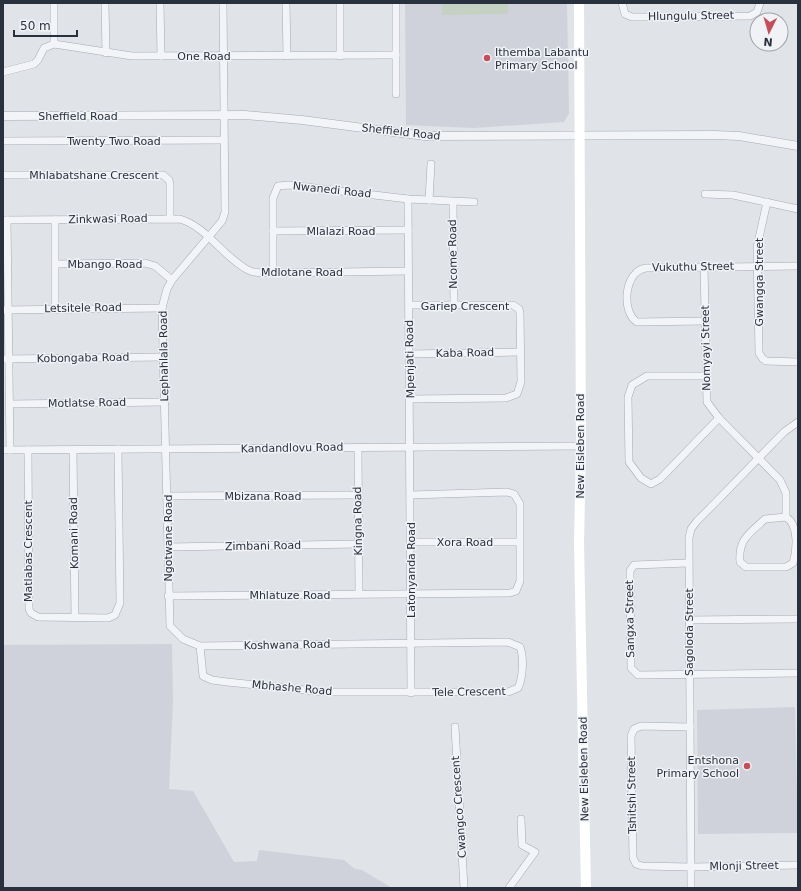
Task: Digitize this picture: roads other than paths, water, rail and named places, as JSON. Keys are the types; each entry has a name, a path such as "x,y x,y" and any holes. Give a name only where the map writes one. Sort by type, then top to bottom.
{"main road":[{"name":"New Eisleben Road","path":"579,3 581,446 579,543 586,888"}],"street":[{"path":"3,72 34,64 38,60 44,48 54,44 54,3"},
{"path":"105,3 106,53"},
{"path":"160,3 161,56"},
{"name":"Lephahlala Road","path":"166,449 162,308 167,289 172,280 222,221 225,212 223,3"},
{"path":"286,3 287,56"},
{"path":"340,3 340,56"},
{"path":"396,3 396,94"},
{"name":"Hlungulu Street","path":"622,3 625,14 632,17 641,17 750,16 757,12 760,3"},
{"name":"One Road","path":"54,44 123,56 396,55"},
{"name":"Sheffield Road","path":"3,116 244,115 302,120 425,136 733,136 798,146"},
{"name":"Twenty Two Road","path":"3,141 224,140"},
{"path":"429,200 431,164"},
{"name":"Mhlabatshane Crescent","path":"3,175 163,175 169,180 170,184 170,218"},
{"name":"Nwanedi Road","path":"273,273 274,192 278,186 282,185 408,199 474,202"},
{"path":"705,194 733,195 798,209"},
{"name":"Mpenjati Road","path":"408,199 411,447"},
{"name":"Ncome Road","path":"453,202 454,305"},
{"name":"Gwangqa Street","path":"767,202 759,235 758,266 761,356 766,361 798,362"},
{"name":"Zinkwasi Road","path":"5,220 170,218 186,220 208,237"},
{"path":"5,220 6,359 10,404 7,450"},
{"path":"55,220 55,309"},
{"name":"Mlalazi Road","path":"273,231 408,230"},
{"name":"Mdlotane Road","path":"208,237 248,270 273,273 408,271"},
{"name":"Mbango Road","path":"56,264 145,263 155,266 172,280"},
{"name":"Vukuthu Street","path":"705,321 637,322 630,316 628,308 629,282 631,276 640,269 704,266 758,266"},
{"name":"Nomyayi Street","path":"704,266 707,402 719,418 780,480 786,493 786,517"},
{"path":"758,266 798,266"},
{"name":"Gariep Crescent","path":"409,305 508,304 517,307 520,314 520,389 512,398 410,399"},
{"name":"Letsitele Road","path":"6,310 162,308"},
{"name":"Kaba Road","path":"409,354 520,352"},
{"name":"Kobongaba Road","path":"6,359 163,358"},
{"path":"706,376 647,376 632,385 628,397 629,462 641,478 651,484 660,479 719,418"},
{"name":"Motlatse Road","path":"10,404 165,402"},
{"name":"Sagoloda Street","path":"691,888 688,545 691,529 788,428 798,422"},
{"name":"Kandandlovu Road","path":"7,450 581,446"},
{"name":"Kingna Road","path":"358,447 359,594"},
{"name":"Latonyanda Road","path":"411,447 411,693"},
{"name":"Matlabas Crescent","path":"28,450 29,609 31,613 38,617 112,617 120,607 118,449"},
{"name":"Ngotwane Road","path":"166,449 168,496 168,596 170,626"},
{"name":"Komani Road","path":"73,450 75,616"},
{"path":"411,495 512,493 517,497 520,504 519,542"},
{"name":"Mbizana Road","path":"168,496 358,495"},
{"path":"786,517 791,520 795,528 795,555 793,563 786,566 746,567 740,562 739,551 742,541 765,519 786,517"},
{"name":"Xora Road","path":"411,542 519,542"},
{"name":"Mhlatuze Road","path":"168,596 513,593 520,584 519,542"},
{"name":"Zimbani Road","path":"168,547 358,544"},
{"name":"Sangxa Street","path":"688,563 634,565 630,571 631,668 638,675 689,675"},
{"path":"689,620 798,618"},
{"name":"Koshwana Road","path":"170,626 183,639 200,646 411,644"},
{"name":"Tele Crescent","path":"411,644 508,642 520,647 522,652 520,685 511,692 411,693"},
{"name":"Mbhashe Road","path":"200,646 203,676 212,680 325,692 411,693"},
{"path":"689,675 798,673"},
{"name":"Tshitshi Street","path":"690,727 641,726 634,729 631,736 633,858 636,864 642,866 691,867"},
{"name":"Cwangco Crescent","path":"455,727 464,888"},
{"path":"509,888 534,852 522,845 522,819"},
{"name":"Mlonji Street","path":"691,867 798,865"}],"place":[{"name":"Ithemba Labantu Primary School","path":"487,58"},
{"name":"Entshona Primary School","path":"747,766"}]}
